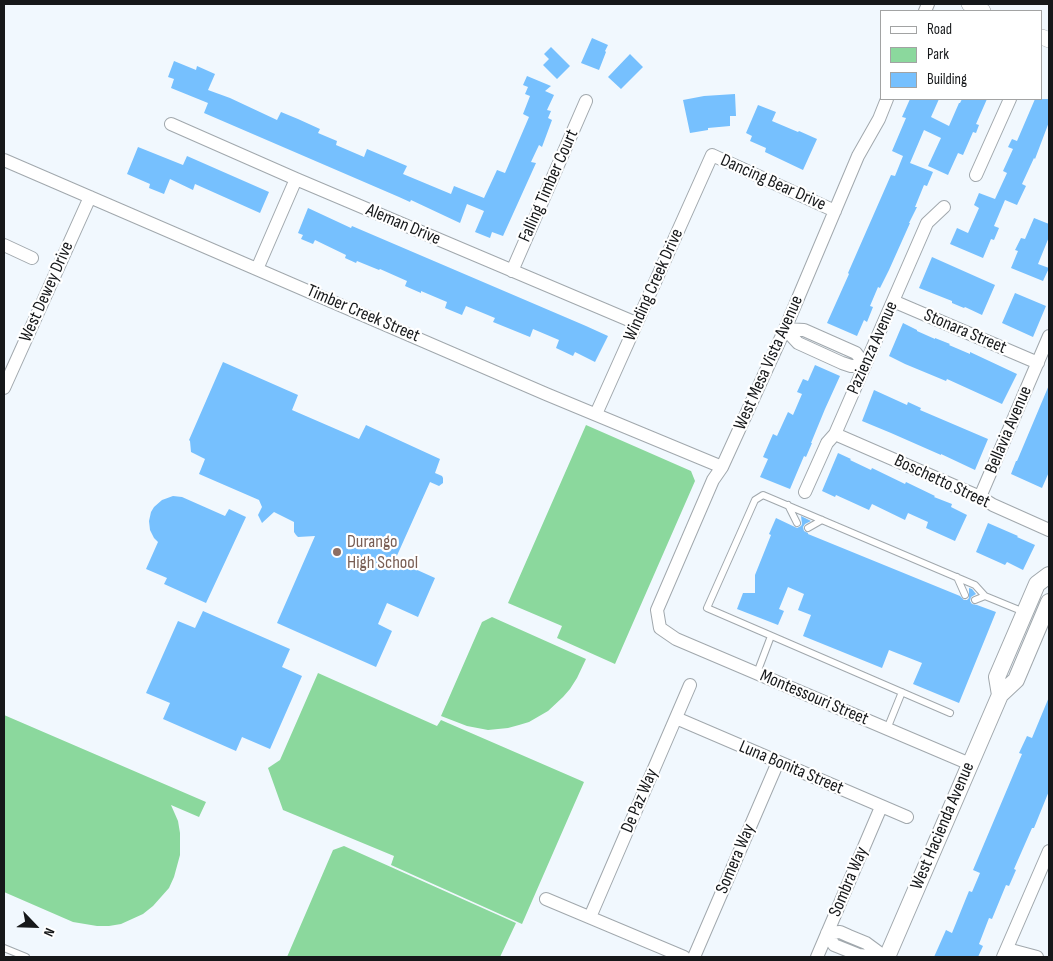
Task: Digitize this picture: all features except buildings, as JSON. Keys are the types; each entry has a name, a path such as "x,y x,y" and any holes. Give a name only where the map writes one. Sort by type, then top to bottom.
{"main road":[{"name":"West Hacienda Avenue","path":"1000,695 997,677 1037,584 1049,575"},
{"name":"West Hacienda Avenue","path":"886,957 1000,695 1016,680 1049,602"},
{"path":"1016,680 1020,648 1028,629 1024,615"}],"street":[{"path":"969,4 980,10"},
{"name":"West Mesa Vista Avenue","path":"660,628 657,610 713,480 722,467 785,329 858,156 879,119 887,100"},
{"path":"976,175 1010,100"},
{"name":"Falling Timber Court","path":"512,271 586,101"},
{"name":"Aleman Drive","path":"171,124 636,323"},
{"name":"Dancing Bear Drive","path":"712,155 835,211"},
{"name":"Winding Creek Drive","path":"596,414 712,155"},
{"name":"Timber Creek Street","path":"4,160 538,390 722,467"},
{"path":"257,268 296,179"},
{"name":"West Dewey Drive","path":"4,388 90,197"},
{"name":"Pazienza Avenue","path":"805,492 827,443 835,434 927,223 944,207"},
{"path":"4,245 32,258"},
{"name":"Stonara Street","path":"893,301 1038,363"},
{"path":"785,329 804,330 856,353 865,364"},
{"name":"Bellavia Avenue","path":"980,496 1049,336"},
{"name":"Boschetto Street","path":"835,434 980,496 993,506 1045,528"},
{"name":"Montessouri Street","path":"660,628 676,639 970,764"},
{"name":"De Paz Way","path":"590,917 690,686"},
{"name":"Luna Bonita Street","path":"676,718 907,818"},
{"name":"Somera Way","path":"694,957 778,762"},
{"name":"Sombra Way","path":"817,957 881,807"},
{"path":"1037,957 1005,953 1049,851"},
{"path":"546,899 684,957"},
{"path":"877,957 859,955 834,945 827,933 840,932 866,943 886,957"}],"lane":[{"path":"950,712 707,608 755,500 763,494 975,585 985,596 1024,615"},
{"path":"788,505 797,523"},
{"path":"808,528 822,520"},
{"path":"957,577 965,595"},
{"path":"976,600 985,596"},
{"path":"757,673 771,636"},
{"path":"887,729 902,692"},
{"path":"848,951 854,938"},
{"path":"4,948 26,957"}],"green space":[{"path":"586,425 691,471 695,481 615,664 557,638 562,626 508,603"},
{"path":"492,617 586,659 570,689 548,711 529,722 508,728 488,730 467,726 441,716 482,622"},
{"path":"318,673 437,726 441,720 584,782 522,924 391,865 394,856 283,810 268,768 280,760"},
{"path":"4,715 206,802 199,817 171,805 178,821 180,855 169,888 143,914 121,924 97,926 73,922 4,892"},
{"path":"344,846 516,923 500,957 287,957 333,850"}],"place":[{"name":"Durango High School","path":"337,552"}]}
